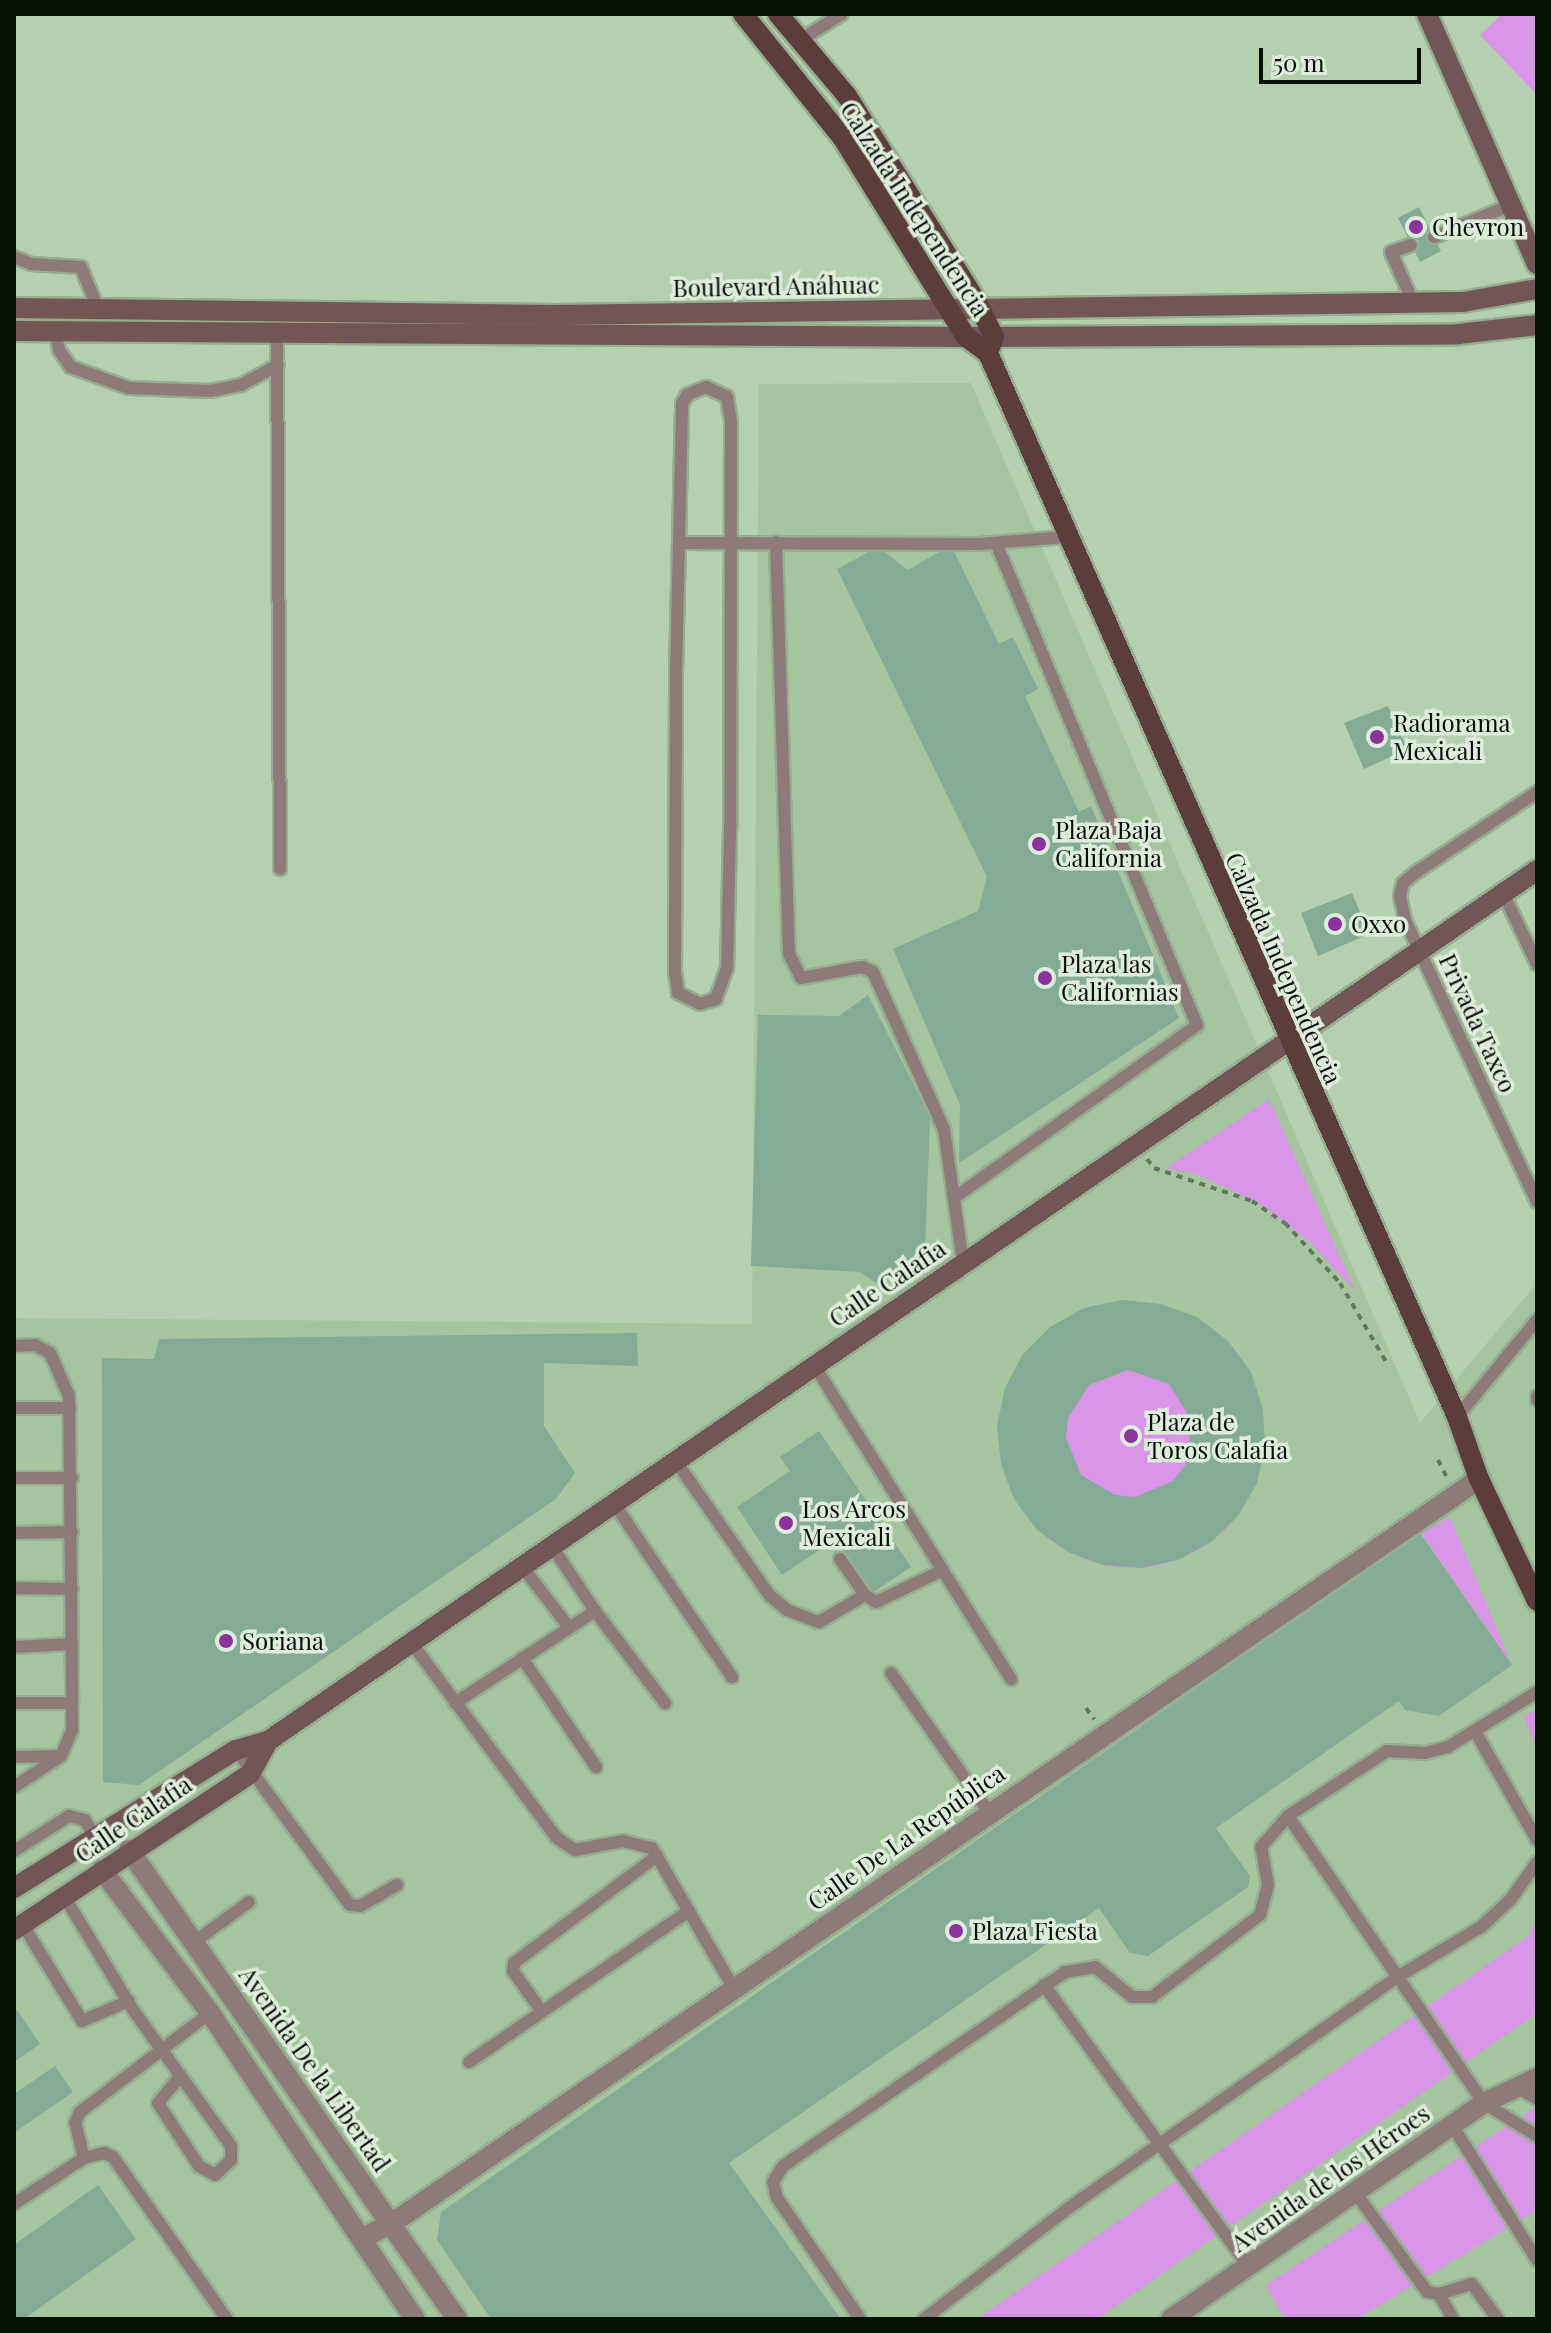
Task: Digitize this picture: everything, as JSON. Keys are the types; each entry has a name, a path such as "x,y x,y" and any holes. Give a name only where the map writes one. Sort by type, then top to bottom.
{"main road":[{"name":"Calzada Independencia","path":"743,14 842,137 953,310 966,337 991,345"},
{"name":"Calzada Independencia","path":"778,14 847,96 979,306 991,345 1066,537 1457,1417 1479,1479 1537,1601"},
{"path":"1427,14 1537,264"},
{"name":"Boulevard Anáhuac","path":"14,308 555,315 953,310 979,306 1463,302 1537,289"},
{"path":"991,345 1458,334 1537,325"},
{"name":"Boulevard Anáhuac","path":"14,331 277,330 966,337"},
{"name":"Calle Calafia","path":"14,1888 236,1750 268,1741 1537,870"},
{"name":"Calle Calafia","path":"18,1927 129,1850 250,1774 268,1741"}],"street":[{"name":"Calle De La República","path":"363,2238 391,2224 988,1811 1479,1479"},
{"name":"Avenida De la Libertad","path":"129,1850 457,2319"},
{"path":"102,1870 210,2013 415,2319"},
{"name":"Avenida de los Héroes","path":"1171,2319 1484,2103 1525,2083 1537,2064"}],"lane":[{"path":"800,40 842,14"},
{"path":"1434,237 1511,205"},
{"path":"1411,245 1391,252 1413,302"},
{"path":"14,257 31,264 81,267 99,311"},
{"path":"55,330 59,350 71,367 129,388 210,391 241,385 278,365"},
{"path":"277,330 280,869"},
{"path":"706,387 727,397 730,406 727,968 716,999 700,1004 678,993 675,972 680,543 682,404 687,395 706,387"},
{"path":"680,543 996,543 1066,537"},
{"path":"776,542 789,954 801,978 862,967 873,972 939,1114 963,1263"},
{"path":"954,1198 1197,1025 996,543"},
{"name":"Privada Taxco","path":"1537,792 1403,883 1405,920 1537,1202"},
{"path":"1503,893 1537,964"},
{"path":"1457,1417 1537,1320"},
{"path":"14,1346 35,1345 50,1353 70,1408 72,1478 72,1730 61,1756 14,1787"},
{"path":"814,1365 1011,1679"},
{"path":"14,1408 70,1408"},
{"path":"675,1460 770,1596 787,1610 819,1622 865,1595"},
{"path":"14,1478 72,1478"},
{"path":"613,1502 732,1677"},
{"path":"14,1533 72,1532"},
{"path":"551,1545 595,1611 665,1703"},
{"path":"840,1559 865,1595 883,1601 943,1570"},
{"path":"521,1565 568,1626"},
{"path":"14,1588 72,1589"},
{"path":"455,1703 595,1611"},
{"path":"410,1641 566,1846 587,1851 636,1841 657,1856 734,1989"},
{"path":"14,1647 72,1644"},
{"path":"522,1658 596,1767"},
{"path":"891,1673 988,1811"},
{"path":"860,2319 777,2198 775,2176 798,2154 959,2048 1044,1985 1074,1968 1095,1967 1132,1997 1152,1997 1260,1915 1268,1885 1261,1847 1288,1816 1387,1751 1425,1753 1476,1733 1537,1692"},
{"path":"14,1703 72,1703"},
{"path":"1476,1733 1537,1840"},
{"path":"236,1750 250,1774 350,1905 360,1906 397,1885"},
{"path":"14,1757 61,1756"},
{"path":"14,1851 69,1816 85,1820 95,1838"},
{"path":"1288,1816 1484,2103 1537,2136"},
{"path":"542,2012 513,1971 514,1963 657,1856"},
{"path":"924,2319 1160,2145 1399,1976 1491,1919 1537,1862"},
{"path":"64,1896 129,2001 233,2154 215,2175 199,2166 158,2103 180,2077"},
{"path":"194,1942 249,1902"},
{"path":"469,2062 689,1911"},
{"path":"18,1927 82,2021 129,2001"},
{"path":"1044,1985 1248,2266"},
{"path":"84,2158 76,2141 76,2118 210,2013"},
{"path":"1525,2083 1537,2099"},
{"path":"1452,2125 1537,2260"},
{"path":"14,2204 84,2158 104,2153 113,2157 227,2319"},
{"path":"1355,2192 1424,2289 1439,2294 1472,2284 1498,2319"},
{"path":"1520,2233 1537,2235"},
{"path":"1439,2294 1453,2319"}],"path":[{"path":"1135,1145 1154,1168 1222,1188 1285,1223 1340,1283 1388,1365"}],"shaded area":[{"path":"1502,14 1537,14 1537,95 1480,35"},
{"path":"971,383 1420,1423 1537,1283 1537,2319 14,2319 14,1318 752,1324 759,384"},
{"path":"1269,1099 1356,1292 1311,1243 1261,1204 1194,1173 1165,1169"},
{"name":"Plaza de Toros Calafia","path":"1132,1304 1182,1314 1216,1334 1234,1352 1254,1386 1264,1436 1254,1486 1234,1520 1216,1538 1182,1558 1132,1568 1082,1558 1048,1538 1030,1520 1010,1486 1000,1436 1010,1386 1030,1352 1048,1334 1082,1314"},
{"path":"1450,1517 1512,1665 1421,1533"},
{"path":"1537,1708 1537,1748 1524,1717"},
{"path":"1537,1915 1537,2013 1097,2319 977,2319 1530,1935"},
{"path":"1537,2106 1537,2210 1357,2319 1285,2319 1266,2285"}],"building":[{"name":"Chevron","path":"1419,207 1441,251 1420,262 1398,218"},
{"name":"Plaza Baja California","path":"951,545 999,644 1013,637 1038,689 1025,696 1079,812 1091,806 1179,1018 959,1163 960,1105 893,949 978,911 987,877 837,569 878,547 908,570"},
{"name":"Radiorama Mexicali","path":"1388,706 1407,749 1364,769 1344,723"},
{"name":"Oxxo","path":"1352,893 1369,934 1318,956 1301,913"},
{"path":"868,995 930,1117 925,1251 876,1283 860,1272 751,1266 758,1015 839,1016"},
{"name":"Plaza de Toros Calafia","path":"1122,1300 1161,1304 1197,1317 1228,1341 1251,1372 1263,1409 1265,1446 1257,1483 1238,1516 1211,1542 1178,1560 1141,1568 1103,1565 1068,1552 1037,1530 1014,1499 1001,1464 997,1426 1005,1388 1023,1354 1050,1327 1084,1308","holes":["1128,1370 1169,1384 1192,1421 1186,1464 1173,1481 1135,1497 1115,1495 1081,1475 1066,1438 1068,1418 1089,1385"]},
{"name":"Soriana","path":"637,1333 638,1366 544,1363 544,1426 575,1473 556,1499 139,1785 103,1782 102,1358 154,1359 159,1339"},
{"path":"819,1431 911,1567 872,1593 836,1539 782,1575 737,1507 790,1471 780,1457"},
{"name":"Plaza Fiesta","path":"1420,1533 1512,1665 1439,1716 1405,1710 1399,1701 1216,1828 1250,1876 1248,1887 1148,1956 1130,1953 1099,1908 729,2163 841,2319 491,2319 437,2240 441,2212"},
{"path":"17,2010 40,2044 14,2062 14,2012"},
{"path":"55,2066 73,2092 14,2133 14,2094"},
{"path":"98,2185 136,2239 24,2319 14,2319 14,2245"}],"place":[{"name":"Chevron","path":"1416,227"},
{"name":"Radiorama Mexicali","path":"1377,737"},
{"name":"Plaza Baja California","path":"1039,844"},
{"name":"Oxxo","path":"1335,924"},
{"name":"Plaza las Californias","path":"1045,978"},
{"name":"Plaza de Toros Calafia","path":"1131,1436"},
{"name":"Los Arcos Mexicali","path":"786,1523"},
{"name":"Soriana","path":"226,1641"},
{"name":"Plaza Fiesta","path":"956,1931"}]}
